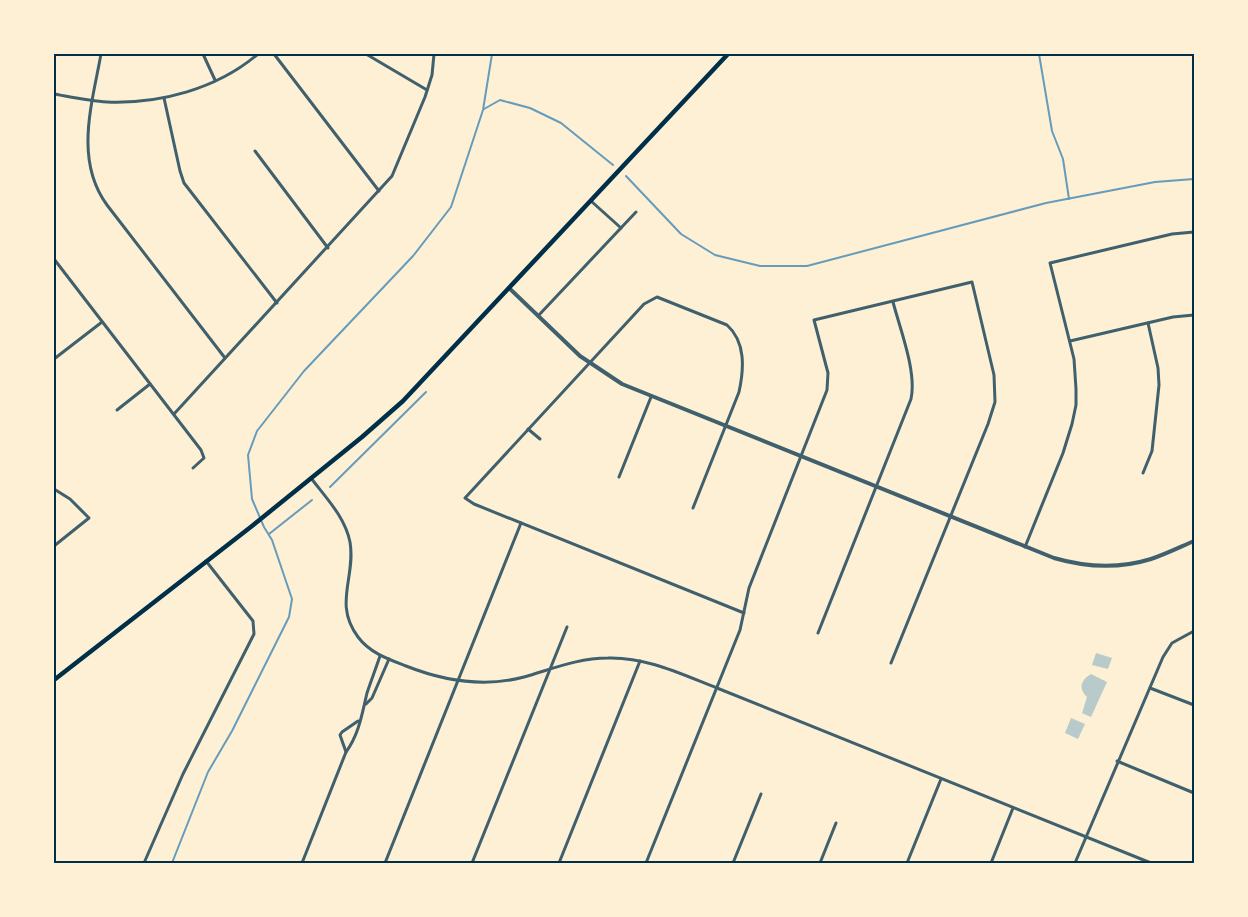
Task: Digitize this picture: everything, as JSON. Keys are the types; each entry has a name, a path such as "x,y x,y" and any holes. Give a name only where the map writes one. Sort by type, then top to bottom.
{"main road":[{"path":"54,680 252,526 362,437 402,401 728,54"}],"street":[{"path":"101,54 92,100 88,155 93,182 102,198 225,358"},
{"path":"203,54 215,81"},
{"path":"54,94 92,100 128,102 164,98 196,89 215,81 258,54"},
{"path":"274,54 379,191"},
{"path":"366,54 427,90"},
{"path":"174,414 328,248 396,170 432,75 434,54"},
{"path":"164,98 184,183 276,303"},
{"path":"255,152 328,248"},
{"path":"591,200 621,228"},
{"path":"538,316 636,212"},
{"path":"1025,547 1063,453 1076,405 1076,372 1050,263 1172,234 1194,232"},
{"path":"55,262 204,454 202,461 193,468"},
{"path":"646,863 740,630 748,588 824,398 829,381 814,320 972,282 994,375 995,402 988,424 891,662"},
{"path":"509,288 589,363 622,384 1025,547 1067,562 1110,566 1131,564 1151,559 1194,541"},
{"path":"693,508 739,392 742,353 734,332 727,325 661,298 652,299 644,304 465,498 474,504 744,613"},
{"path":"818,633 902,422 913,389 912,374 893,302"},
{"path":"1070,341 1173,317 1194,315"},
{"path":"54,359 102,322"},
{"path":"1143,473 1152,451 1159,385 1158,368 1148,323"},
{"path":"117,410 150,384"},
{"path":"619,476 651,397"},
{"path":"528,429 540,439"},
{"path":"311,478 339,514 350,542 350,568 346,589 346,608 349,621 363,644 380,656 427,675 458,681 487,683 505,681 577,661 592,659 618,658 658,665 1150,863"},
{"path":"54,489 70,499 89,518 54,546"},
{"path":"385,863 522,523"},
{"path":"144,863 183,774 254,634 255,627 253,621 206,561"},
{"path":"472,863 567,627"},
{"path":"1075,863 1117,761 1168,648 1178,638 1194,631"},
{"path":"302,863 346,752 352,744 380,656"},
{"path":"366,704 372,698 389,659"},
{"path":"559,863 640,661"},
{"path":"1150,688 1194,705"},
{"path":"346,752 340,736 342,732 359,721"},
{"path":"1117,761 1194,792"},
{"path":"907,863 941,779"},
{"path":"733,863 762,794"},
{"path":"991,863 1013,808"},
{"path":"820,863 836,823"}],"shaded area":[{"path":"1096,653 1112,658 1108,669 1092,665"},
{"path":"1091,674 1107,682 1091,717 1082,713 1087,697 1082,690 1082,684"},
{"path":"1071,718 1085,724 1078,739 1065,733"}],"waterway":[{"path":"172,863 208,772 232,731 289,617 292,599 272,540 252,499 248,455 257,431 304,371 413,256 451,207 483,110 492,54"},
{"path":"1039,54 1052,131 1063,159 1069,199"},
{"path":"484,109 500,100 530,108 561,123 613,165"},
{"path":"626,176 681,234 715,255 760,266 807,266 1046,203 1155,182 1194,179"},
{"path":"330,487 426,392"},
{"path":"269,534 312,500"}]}
